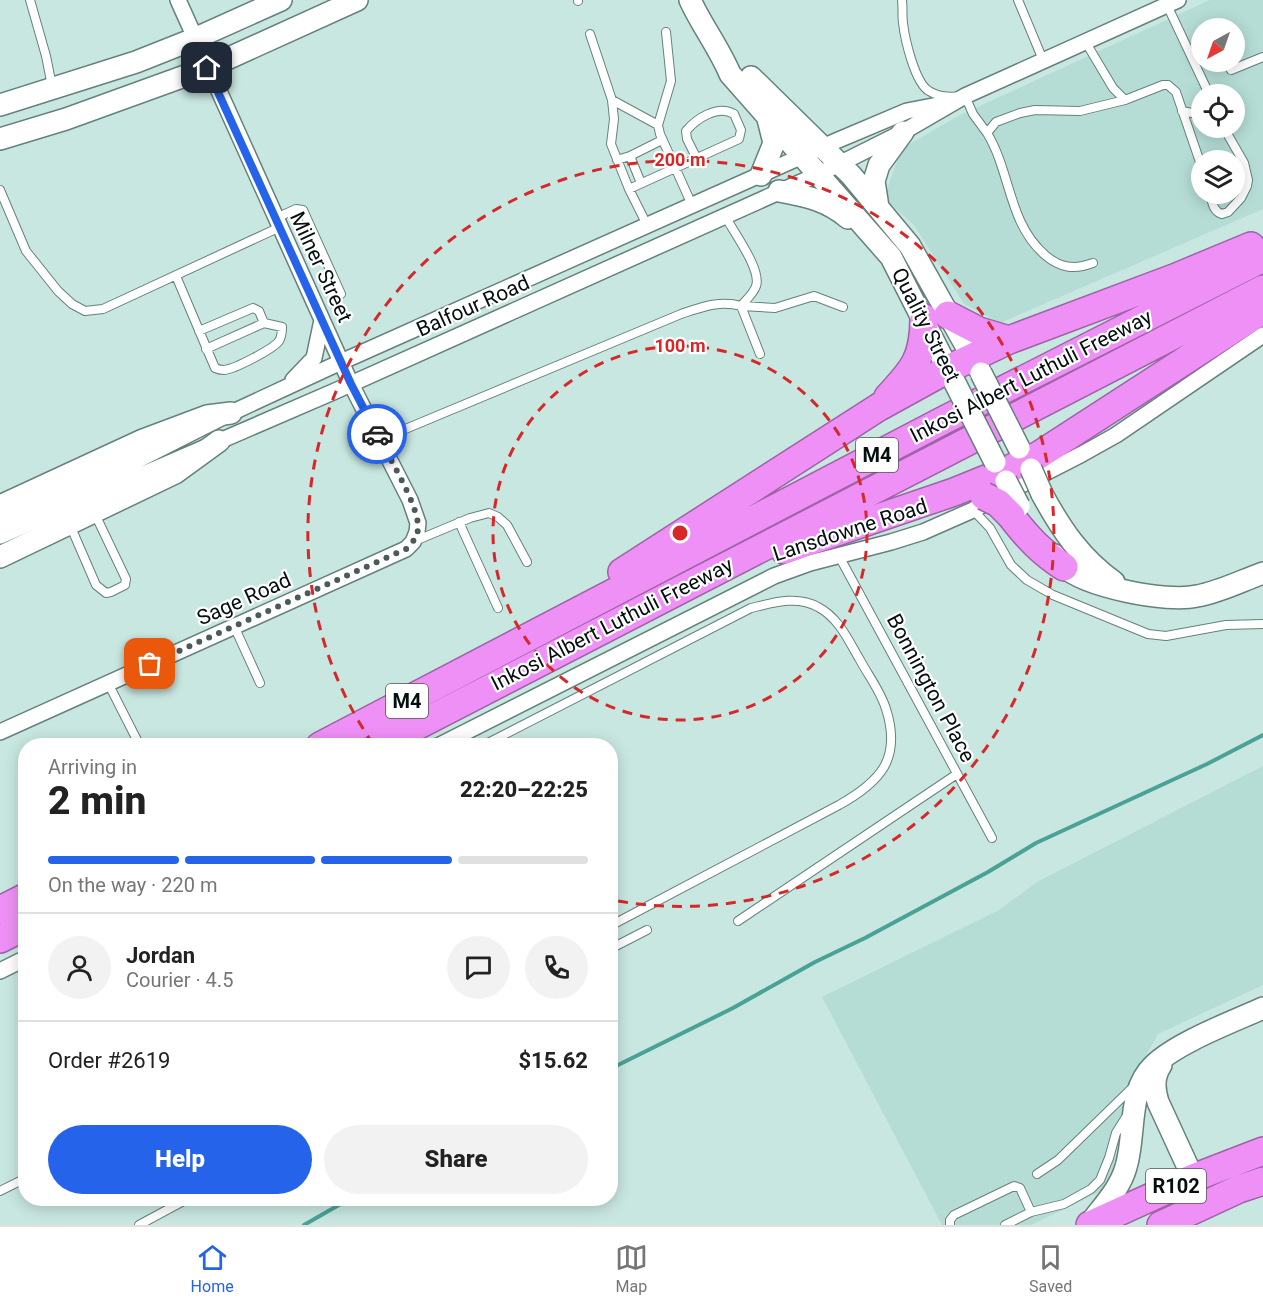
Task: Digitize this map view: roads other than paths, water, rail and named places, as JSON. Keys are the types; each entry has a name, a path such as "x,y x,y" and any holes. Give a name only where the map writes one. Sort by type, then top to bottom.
{"highway":[{"path":"494,656 879,407 977,365 1009,340 1174,278 1263,241"},
{"name":"Inkosi Albert Luthuli Freeway","path":"335,738 935,425 1263,258"},
{"name":"Inkosi Albert Luthuli Freeway","path":"393,738 1263,289"},
{"path":"970,499 1001,472 1039,454 1263,310"},
{"path":"879,407 918,360 924,339 936,316 1009,340"},
{"path":"711,573 970,499 998,503 1015,511 1032,543 1064,567"},
{"path":"0,910 18,901"},
{"path":"0,939 18,930"},
{"name":"R102","path":"1089,1225 1193,1178 1263,1151"},
{"name":"R102","path":"1161,1225 1263,1181"}],"street":[{"name":"Milner Street","path":"178,0 351,384 410,500 418,523 417,532 410,545"},
{"path":"0,105 136,62 281,0"},
{"path":"0,139 77,116 207,68 357,0"},
{"name":"Quality Street","path":"690,0 730,74 884,247 936,316 977,365 1042,494 1073,546 1095,568 1124,589"},
{"name":"Balfour Road","path":"0,536 351,384 819,174 903,132 961,98 1172,3"},
{"name":"Quality Street","path":"720,52 738,64 840,164 910,246 936,316 951,376 1001,472 1015,511"},
{"name":"Balfour Road","path":"0,523 130,464 231,413 341,362 823,147 907,111 961,98"},
{"path":"761,175 774,143 767,115"},
{"path":"878,207 874,180 879,165 903,132"},
{"path":"779,191 818,199 835,207 884,247"},
{"path":"581,255 592,276"},
{"path":"276,393 298,376 314,358 322,320"},
{"name":"Lansdowne Road","path":"454,738 756,584 792,568 923,532 970,499 1082,454 1116,435 1263,335"},
{"path":"0,506 143,440 207,416 231,413"},
{"path":"0,557 175,473 219,441"},
{"name":"Sage Road","path":"0,732 410,545"},
{"name":"Quality Street","path":"1064,567 1098,584 1162,598 1180,599 1225,589 1263,573"},
{"path":"0,971 18,962"},
{"path":"1089,1225 1116,1188 1126,1168 1136,1102 1145,1076 1152,1066 1170,1052 1263,1008"},
{"path":"1170,1052 1157,1071 1155,1089 1158,1102 1193,1178"},
{"path":"1180,1225 1210,1202"}],"lane":[{"path":"30,0 46,56 52,88"},
{"path":"1018,0 1043,60"},
{"path":"904,1 902,22 918,78 927,90 947,97 961,98 987,133 993,143 1022,226 1033,243 1058,265 1075,268 1092,263"},
{"path":"1172,3 1205,84"},
{"path":"666,32 671,81 658,124 662,140 692,205"},
{"path":"590,34 612,100 614,119 611,144 629,189 647,225"},
{"path":"1085,41 1113,88 1125,100"},
{"path":"1245,64 1263,57"},
{"path":"987,133 998,121 1020,113 1035,110 1080,111 1125,100 1166,85 1176,92 1196,150"},
{"path":"612,100 658,124"},
{"path":"629,189 675,166 739,139 741,130 734,114 721,110 707,114 686,131 687,139 696,157"},
{"path":"1182,111 1191,113"},
{"path":"617,160 662,140"},
{"path":"630,156 641,183"},
{"path":"1245,167 1248,180 1245,189"},
{"path":"0,190 27,251 58,291 72,304 85,311 103,309 176,276 278,223 296,208 303,210 341,294"},
{"path":"1213,204 1218,213 1222,214 1236,204"},
{"path":"725,216 754,267 757,280 756,287 741,306"},
{"path":"176,276 206,349 215,368 222,371 267,351 279,341 282,327 264,323 206,349"},
{"path":"379,440 681,314 729,302 741,306 775,308 814,296 843,307"},
{"path":"741,306 760,354"},
{"path":"199,331 254,308 259,311 264,323"},
{"path":"970,499 1011,565 1027,580 1053,595 1148,634 1166,636 1226,625 1263,624"},
{"path":"70,524 96,585 106,593 119,589 125,585 126,579 94,512"},
{"path":"410,545 459,522 489,513 507,525 527,562"},
{"path":"459,522 498,608"},
{"name":"Bonnington Place","path":"839,556 992,838"},
{"path":"498,738 751,608 774,602 799,600 825,611 843,630 886,707 891,734 888,760 876,780 862,792 839,805 618,922"},
{"path":"234,626 260,683"},
{"path":"108,683 136,738"},
{"path":"738,921 957,774"},
{"path":"618,945 647,930"},
{"path":"1037,1174 1058,1160 1145,1076"},
{"path":"1005,1225 1031,1212 1064,1204 1091,1189 1100,1180 1106,1168 1116,1133 1136,1102"},
{"path":"0,1191 18,1182"},
{"path":"950,1225 951,1217 954,1215 1014,1186 1020,1188 1031,1212"},
{"path":"139,1225 174,1206"}],"waterway":[{"path":"618,1065 733,1008 815,962 865,938 988,872 1036,843 1207,764 1263,735"},
{"path":"304,1225 337,1206"}]}
